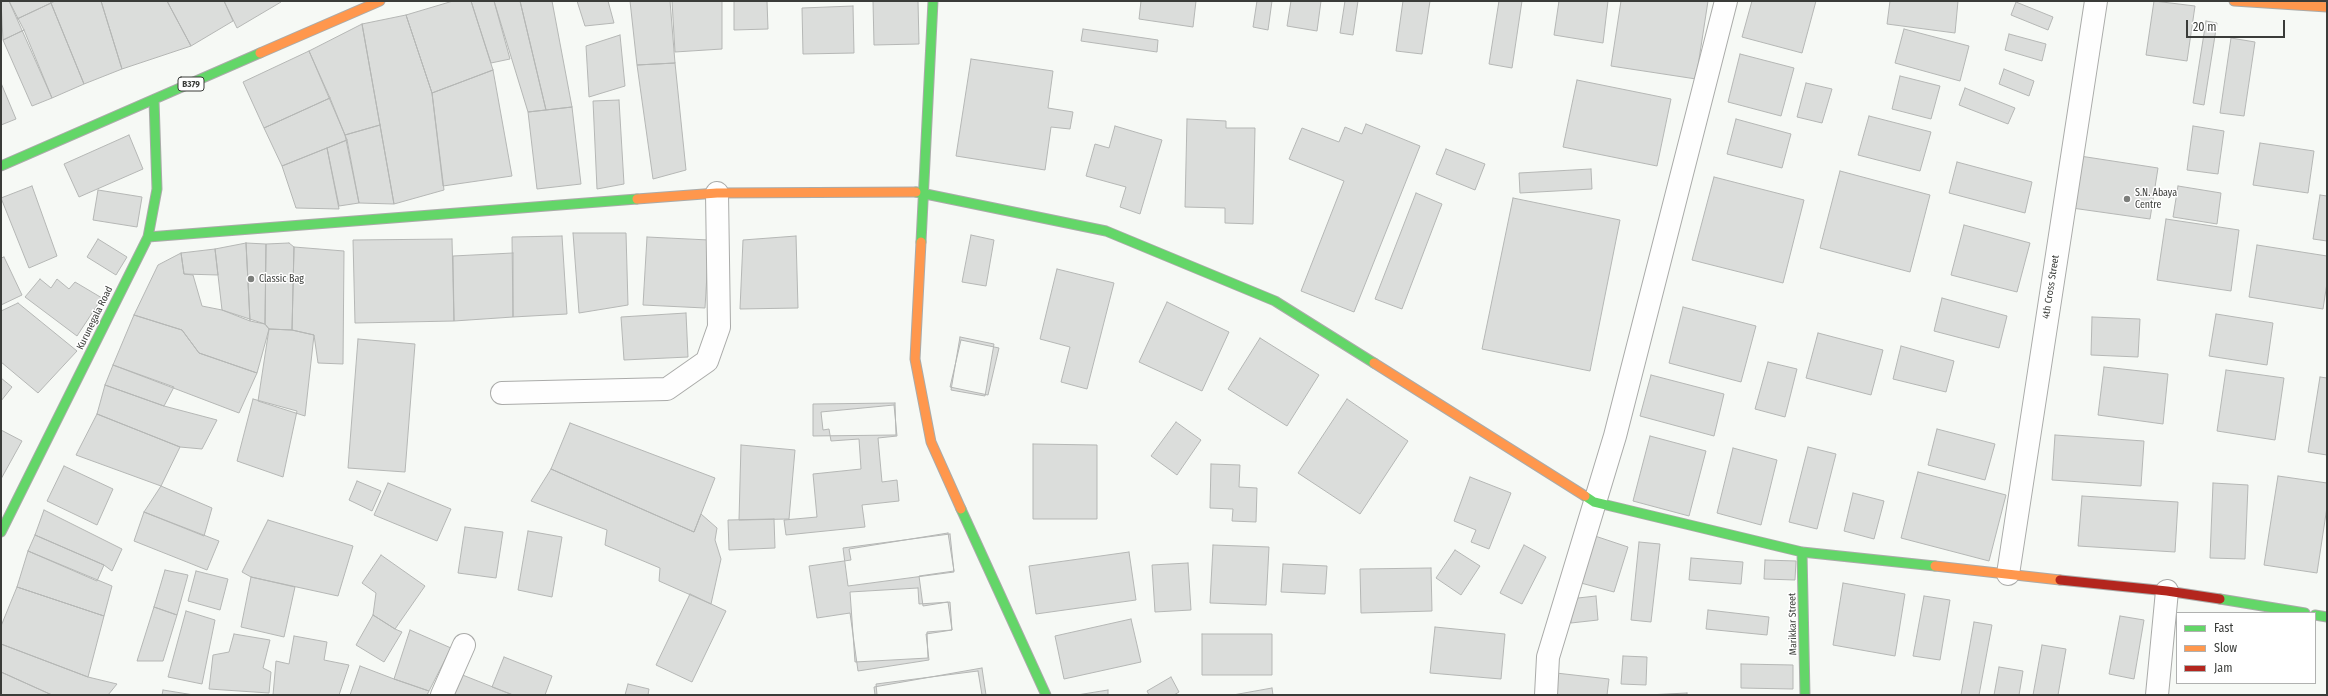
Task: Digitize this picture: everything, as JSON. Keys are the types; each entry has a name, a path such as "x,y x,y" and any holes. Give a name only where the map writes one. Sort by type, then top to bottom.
{"street":[{"name":"B379","path":"1,166 380,1"},
{"path":"933,1 915,359 930,442 1046,695"},
{"path":"1546,695 1548,657 1594,502 1616,436 1726,1"},
{"name":"4th Cross Street","path":"2008,574 2096,1"},
{"path":"2234,1 2327,7"},
{"name":"Kurunegala Road","path":"1,532 148,237 157,189 154,100"},
{"path":"148,237 717,193 923,192 1106,231 1275,301 1594,502 1802,552 2167,591 2299,612"},
{"path":"502,392 667,388 708,361 719,328 717,193"},
{"name":"Marikkar Street","path":"1802,552 1806,695"},
{"path":"2157,695 2167,591"},
{"path":"2316,615 2327,617"},
{"path":"442,695 464,645"}],"building":[{"path":"1,1 9,1 24,30 3,40"},
{"path":"9,1 50,1 51,3 17,19"},
{"path":"55,1 101,1 122,69 84,84 51,3"},
{"path":"101,1 167,1 191,46 122,69"},
{"path":"167,1 224,1 233,21 191,46"},
{"path":"224,1 280,1 281,2 237,28"},
{"path":"453,1 471,1 493,70 432,93 406,15"},
{"path":"471,1 494,1 510,59 491,63"},
{"path":"494,1 520,1 546,110 528,112"},
{"path":"520,1 552,1 572,107 546,110"},
{"path":"577,1 608,1 614,23 585,26"},
{"path":"630,1 670,1 675,63 637,65"},
{"path":"672,1 722,1 722,49 675,52"},
{"path":"734,1 767,1 768,29 734,30"},
{"path":"873,1 918,1 919,44 874,45"},
{"path":"1141,1 1196,1 1193,27 1139,19"},
{"path":"1257,1 1272,1 1268,30 1253,27"},
{"path":"1291,1 1321,1 1317,31 1287,26"},
{"path":"1345,1 1358,1 1353,35 1340,33"},
{"path":"1403,1 1430,1 1422,54 1396,51"},
{"path":"1499,1 1522,1 1512,68 1489,64"},
{"path":"1559,1 1608,1 1603,43 1554,35"},
{"path":"1621,1 1708,1 1696,79 1611,66"},
{"path":"1752,1 1816,1 1802,53 1742,37"},
{"path":"1890,1 1958,1 1955,33 1887,24"},
{"path":"2154,1 2195,6 2187,61 2146,55"},
{"path":"2016,2 2053,17 2048,30 2011,15"},
{"path":"51,3 84,84 52,98 17,19"},
{"path":"853,6 854,53 803,54 802,8"},
{"path":"406,15 432,93 444,190 394,204 362,24"},
{"path":"2206,21 2217,23 2204,105 2193,103"},
{"path":"362,24 380,125 345,135 309,51"},
{"path":"1083,29 1158,40 1157,52 1081,41"},
{"path":"1904,29 1969,46 1960,81 1895,63"},
{"path":"24,30 52,98 32,106 3,40"},
{"path":"2009,34 2046,44 2042,61 2005,50"},
{"path":"620,35 625,86 589,97 586,46"},
{"path":"2231,38 2255,42 2244,116 2220,113"},
{"path":"309,51 330,98 264,128 243,82"},
{"path":"1740,54 1794,68 1781,116 1728,102"},
{"path":"971,59 1053,71 1048,108 1073,112 1070,129 1051,127 1045,170 956,156"},
{"path":"675,63 686,170 653,179 637,65"},
{"path":"2004,69 2034,81 2029,96 1999,84"},
{"path":"493,70 512,176 443,186 432,93"},
{"path":"1900,76 1940,86 1931,119 1892,109"},
{"path":"1577,80 1671,99 1657,166 1563,147"},
{"path":"1,83 16,119 1,125"},
{"path":"1806,83 1832,89 1822,123 1797,117"},
{"path":"1965,88 2015,108 2008,124 1959,105"},
{"path":"330,98 347,140 282,166 264,128"},
{"path":"619,100 624,184 597,189 593,101"},
{"path":"572,107 581,184 537,189 528,112"},
{"path":"1869,116 1931,132 1920,171 1858,155"},
{"path":"1187,119 1226,121 1226,128 1255,128 1253,224 1225,223 1225,208 1185,207"},
{"path":"1736,119 1791,134 1782,168 1727,154"},
{"path":"1366,124 1420,146 1354,312 1301,291 1344,181 1289,159 1302,128 1339,142 1345,127 1362,134"},
{"path":"380,125 394,204 359,203 345,135"},
{"path":"1115,126 1162,140 1140,214 1120,207 1126,187 1086,176 1095,144 1109,148"},
{"path":"2193,126 2224,131 2218,174 2187,170"},
{"path":"129,135 143,169 79,197 64,164"},
{"path":"347,140 359,203 339,206 327,148"},
{"path":"2260,143 2314,151 2308,193 2253,185"},
{"path":"327,148 339,209 296,208 282,166"},
{"path":"1446,149 1485,164 1475,190 1436,174"},
{"path":"2080,156 2158,168 2150,219 2072,208"},
{"path":"1957,162 2032,182 2025,213 1949,193"},
{"path":"1591,169 1592,189 1520,193 1519,173"},
{"path":"1840,171 1930,195 1910,272 1820,248"},
{"path":"1714,177 1804,200 1783,283 1692,260"},
{"path":"32,186 57,256 29,268 1,198"},
{"path":"2178,186 2221,193 2217,224 2173,217"},
{"path":"98,190 142,197 137,227 93,220"},
{"path":"1416,193 1442,204 1402,309 1375,299"},
{"path":"2320,195 2327,196 2327,241 2313,239"},
{"path":"1513,198 1620,220 1590,371 1482,349"},
{"path":"2166,219 2239,230 2231,291 2157,280"},
{"path":"1964,225 2030,243 2017,292 1951,275"},
{"path":"573,233 626,233 628,305 579,313"},
{"path":"971,235 994,240 986,286 962,282"},
{"path":"562,236 567,314 513,317 512,237"},
{"path":"796,236 798,308 740,309 743,240"},
{"path":"647,237 709,240 705,308 643,305"},
{"path":"98,239 127,257 116,275 87,257"},
{"path":"452,239 454,321 355,323 353,240"},
{"path":"246,243 266,244 265,324 250,321"},
{"path":"246,243 250,321 222,310 215,249"},
{"path":"289,243 294,247 292,330 269,329 265,324 266,244"},
{"path":"2257,245 2327,256 2327,283 2323,309 2249,297"},
{"path":"294,247 344,251 343,364 318,363 314,335 292,330"},
{"path":"215,249 218,275 184,274 181,253"},
{"path":"181,253 184,274 193,275 202,306 222,310 265,324 269,329 257,373 199,353 182,330 134,315 158,265"},
{"path":"513,253 513,317 454,321 453,256"},
{"path":"4,257 22,295 1,305 1,258"},
{"path":"1057,269 1114,283 1087,389 1061,382 1070,347 1040,339"},
{"path":"40,279 51,288 57,279 69,289 75,282 102,298 77,336 25,297"},
{"path":"1942,298 2007,316 1999,348 1934,331"},
{"path":"1167,302 1229,332 1202,391 1139,362"},
{"path":"18,303 77,351 38,393 1,362 1,311"},
{"path":"1683,307 1756,326 1741,382 1669,363"},
{"path":"686,313 688,357 624,360 621,317"},
{"path":"2216,314 2273,323 2267,365 2209,356"},
{"path":"134,315 182,330 199,353 257,373 239,413 113,365"},
{"path":"2092,317 2140,319 2138,357 2091,355"},
{"path":"269,329 292,330 314,335 305,416 258,401"},
{"path":"1818,333 1883,350 1871,395 1806,378"},
{"path":"960,337 994,344 985,396 951,390"},
{"path":"1260,338 1319,375 1287,426 1228,389"},
{"path":"358,339 415,344 405,472 348,468"},
{"path":"961,340 999,348 988,395 950,387"},
{"path":"1901,346 1954,361 1946,392 1893,379"},
{"path":"1768,362 1797,369 1785,417 1755,409"},
{"path":"113,365 174,387 164,406 105,385"},
{"path":"2104,367 2168,374 2163,424 2098,415"},
{"path":"2226,370 2284,378 2275,440 2217,431"},
{"path":"1651,375 1724,394 1714,436 1640,416"},
{"path":"2320,377 2327,378 2327,455 2308,452"},
{"path":"1,378 12,387 1,401"},
{"path":"105,385 164,406 217,420 202,449 180,447 97,414"},
{"path":"253,399 297,411 283,477 237,461"},
{"path":"1347,399 1408,441 1360,514 1298,473"},
{"path":"895,403 896,435 813,436 813,404"},
{"path":"894,405 897,436 878,438 882,482 897,480 899,501 862,505 865,527 786,535 784,520 817,517 813,474 861,469 859,439 831,441 829,429 823,430 821,412"},
{"path":"97,414 180,447 161,486 76,455"},
{"path":"1176,422 1201,440 1177,475 1151,456"},
{"path":"570,423 715,478 694,532 551,469"},
{"path":"1937,429 1995,444 1985,480 1928,465"},
{"path":"1,430 22,441 1,479"},
{"path":"2055,435 2144,441 2141,486 2052,480"},
{"path":"1650,436 1706,451 1689,516 1633,501"},
{"path":"1033,444 1097,445 1097,519 1033,519"},
{"path":"741,445 795,450 789,519 739,520"},
{"path":"1808,447 1836,454 1817,529 1789,522"},
{"path":"1733,448 1777,460 1761,525 1717,513"},
{"path":"1211,464 1240,465 1239,487 1257,488 1256,522 1232,521 1233,509 1210,508"},
{"path":"64,466 113,489 97,525 47,501"},
{"path":"551,469 694,532 701,514 717,528 715,540 721,559 711,604 659,581 660,568 605,545 607,530 531,501"},
{"path":"1918,472 2006,495 1989,561 1901,538"},
{"path":"2278,476 2327,483 2327,507 2317,573 2264,565"},
{"path":"1470,477 1511,493 1489,549 1471,542 1476,530 1454,521"},
{"path":"357,481 381,491 372,511 349,500"},
{"path":"388,483 451,509 437,541 374,515"},
{"path":"2213,483 2248,485 2245,559 2210,558"},
{"path":"161,486 212,508 204,536 144,512"},
{"path":"1853,493 1884,501 1874,539 1844,531"},
{"path":"2082,496 2178,502 2175,552 2078,546"},
{"path":"44,510 122,549 112,571 104,565 35,535"},
{"path":"144,512 219,541 207,570 134,541"},
{"path":"774,519 775,548 729,550 728,520"},
{"path":"268,520 353,546 338,596 251,577 242,572"},
{"path":"465,527 503,532 496,578 458,573"},
{"path":"528,531 562,537 552,597 518,590"},
{"path":"948,533 954,571 919,576 923,606 948,602 952,630 926,634 929,660 858,671 850,613 817,618 809,566 851,560 849,549"},
{"path":"950,534 954,572 848,586 843,548"},
{"path":"35,535 104,565 97,581 28,551"},
{"path":"1595,536 1628,547 1614,592 1581,583"},
{"path":"1639,542 1660,544 1651,622 1631,620"},
{"path":"1213,545 1269,547 1266,605 1210,603"},
{"path":"1524,545 1546,557 1522,604 1500,593"},
{"path":"1455,550 1480,566 1461,595 1436,578"},
{"path":"28,551 112,586 104,616 17,587"},
{"path":"1129,552 1136,600 1036,614 1029,566"},
{"path":"381,555 425,586 395,629 373,615 376,593 362,583"},
{"path":"1691,558 1743,562 1741,584 1689,580"},
{"path":"1765,560 1796,561 1795,580 1764,579"},
{"path":"1188,563 1191,610 1155,612 1152,565"},
{"path":"1283,564 1327,566 1325,594 1281,592"},
{"path":"1431,568 1432,611 1361,613 1360,569"},
{"path":"165,570 188,575 177,615 154,607"},
{"path":"196,571 228,579 220,610 188,601"},
{"path":"251,577 295,587 284,637 241,627"},
{"path":"1843,583 1905,594 1895,656 1833,645"},
{"path":"17,587 104,616 88,677 1,644 1,626"},
{"path":"918,588 919,604 950,602 952,630 927,632 928,658 855,662 850,592"},
{"path":"690,594 726,611 692,682 656,665"},
{"path":"1596,596 1598,620 1571,623 1569,599"},
{"path":"1924,596 1950,600 1940,660 1913,656"},
{"path":"154,607 177,615 163,661 137,661"},
{"path":"1708,610 1769,617 1767,635 1706,629"},
{"path":"186,611 215,620 202,684 168,677"},
{"path":"373,615 402,632 384,662 356,645"},
{"path":"2120,616 2144,620 2134,679 2109,674"},
{"path":"1131,619 1141,662 1064,679 1055,636"},
{"path":"1974,622 1992,625 1979,695 1961,695"},
{"path":"1435,627 1505,634 1501,679 1430,673"},
{"path":"410,630 451,648 429,691 394,679"},
{"path":"234,634 270,640 263,668 271,672 269,693 209,689 213,655 229,652"},
{"path":"1202,634 1272,634 1272,675 1202,675"},
{"path":"294,636 327,642 324,660 349,665 339,695 273,695 276,661 289,664"},
{"path":"1,644 88,677 117,684 108,695 52,695 1,672"},
{"path":"2042,645 2066,649 2058,695 2033,695"},
{"path":"1623,656 1647,657 1646,685 1621,684"},
{"path":"504,657 552,676 545,695 513,695 492,687"},
{"path":"1741,664 1793,665 1793,689 1741,688"},
{"path":"360,666 429,691 427,695 350,695"},
{"path":"1999,667 2023,671 2019,695 1994,695"},
{"path":"982,668 986,695 875,695 874,687"},
{"path":"978,671 982,695 877,695 876,684"},
{"path":"1,672 52,695 1,695"},
{"path":"1556,673 1609,679 1607,695 1554,695"},
{"path":"460,674 513,695 452,695"},
{"path":"1171,677 1179,692 1174,695 1149,695 1147,691"},
{"path":"628,684 649,689 648,695 625,695"},
{"path":"1272,688 1273,695 1233,695"},
{"path":"163,690 194,695 162,695"},
{"path":"1108,690 1108,695 1077,695"},
{"path":"1687,693 1687,695 1647,695"}],"traffic: fast":[{"path":"921,242 933,1"},
{"path":"1,166 260,53"},
{"path":"1,532 148,237 157,189 154,100"},
{"path":"916,192 1106,231 1275,301 1374,363"},
{"path":"148,237 637,199"},
{"path":"1585,496 1594,502 1802,552 1935,566"},
{"path":"961,509 1046,695"},
{"path":"1802,552 1805,695"},
{"path":"2220,599 2299,612"},
{"path":"2316,615 2327,617"}],"traffic: slow":[{"path":"260,53 380,1"},
{"path":"2234,1 2327,7"},
{"path":"637,199 717,193 916,192"},
{"path":"921,242 915,359 931,442 961,509"},
{"path":"1374,363 1585,496"},
{"path":"1935,566 2060,580"}],"traffic: jam":[{"path":"2060,580 2167,591 2220,599"}],"place":[{"name":"S.N. Abaya Centre","path":"2127,199"},
{"name":"Classic Bag","path":"251,279"}]}
